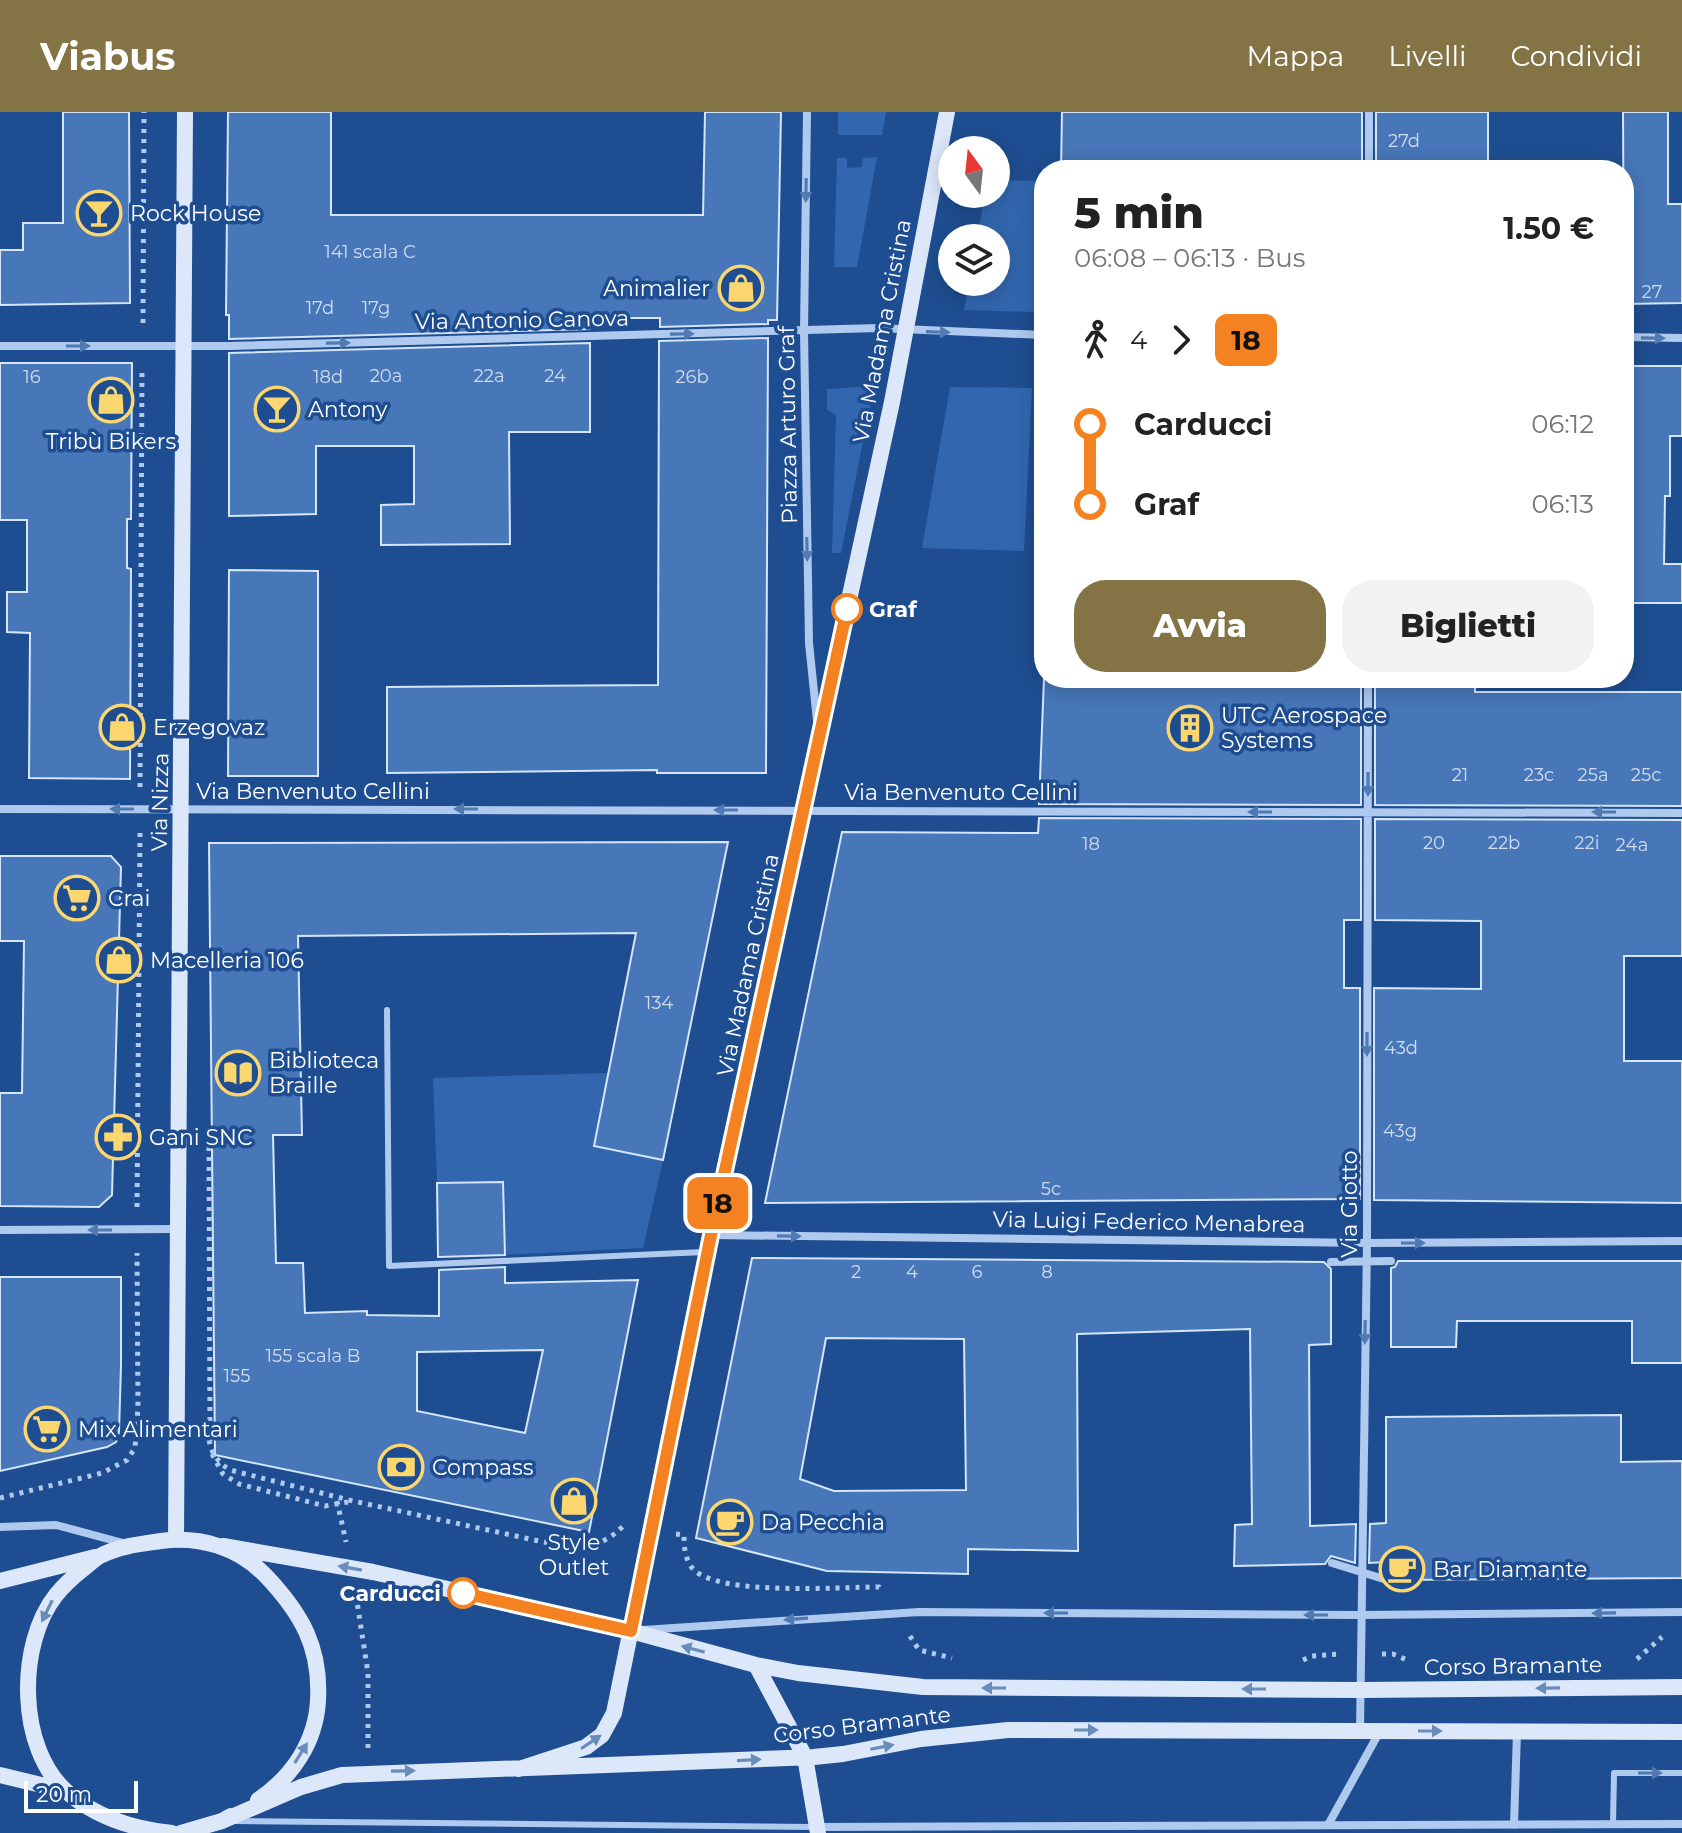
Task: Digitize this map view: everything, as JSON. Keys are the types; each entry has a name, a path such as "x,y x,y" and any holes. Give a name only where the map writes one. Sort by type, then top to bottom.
{"main road":[{"name":"Via Nizza","path":"176,1540 185,112"},
{"name":"Via Madama Cristina","path":"519,1769 586,1747 602,1735 614,1713 707,1252 907,331 947,112"},
{"name":"Corso Bramante","path":"100,1555 131,1546 176,1540 199,1541 351,1568 631,1631 756,1665 798,1673 923,1687 1360,1690 1682,1687"},
{"path":"181,1833 221,1827 270,1791 306,1748 316,1723 319,1679 304,1622 258,1568 223,1546"},
{"path":"0,1581 100,1555"},
{"path":"66,1791 48,1767 31,1731 29,1669 43,1619 55,1596 100,1555"},
{"path":"756,1665 805,1757 817,1830"},
{"name":"Corso Bramante","path":"221,1827 301,1787 342,1775 805,1757 843,1754 921,1739 1008,1730 1682,1732"},
{"path":"0,1775 66,1791 112,1821 141,1831 172,1833"}],"street":[{"name":"Piazza Arturo Graf","path":"807,112 804,331 809,643 819,737"},
{"path":"1369,112 1369,160"},
{"name":"Via Antonio Canova","path":"0,346 184,346 878,328 1034,335"},
{"path":"1634,337 1682,338"},
{"name":"Via Giotto","path":"1360,1731 1367,1243 1368,688"},
{"name":"Via Benvenuto Cellini","path":"0,809 1682,813"},
{"path":"0,1230 178,1229"},
{"name":"Via Luigi Federico Menabrea","path":"711,1235 1367,1243 1682,1241"},
{"path":"1331,1262 1391,1261"},
{"path":"0,1527 56,1525 131,1546"},
{"path":"1332,1563 1387,1580"},
{"name":"Corso Bramante","path":"631,1631 907,1612 1360,1615 1682,1612"},
{"path":"1328,1825 1381,1731"},
{"path":"1514,1829 1517,1732"},
{"path":"817,1830 1328,1825 1534,1829 1682,1824"}],"lane":[{"path":"387,1010 389,1266 707,1252"},
{"path":"1613,1824 1614,1773 1682,1773"},
{"path":"221,1827 817,1830"}],"path":[{"path":"0,1498 115,1468 127,1460 135,1448 137,1437 144,112"},
{"path":"337,1500 325,1506 239,1484 223,1474 212,1459 209,1440 211,1452 219,1463 230,1470 337,1500 581,1547 610,1540 623,1525"},
{"path":"337,1500 368,1673 367,1772"},
{"path":"684,1535 684,1553 693,1569 712,1581 782,1588 879,1587"}],"shaded area":[{"path":"838,112 886,112 882,135 838,135"},
{"path":"877,157 857,267 834,267 837,158 847,158 847,168 862,167 863,158"},
{"path":"1010,180 1034,181 1034,312 964,310 966,296 1010,296 1010,224 980,224 982,208 1010,208"},
{"path":"874,386 841,553 832,553 836,415 827,410 827,389"},
{"path":"950,387 1032,388 1024,551 922,548"},
{"path":"608,1073 594,1146 663,1160 643,1248 505,1255 503,1182 437,1183 433,1078"}],"building":[{"path":"63,112 129,112 130,303 0,305 0,250 23,250 23,223 63,223"},
{"path":"228,112 331,112 331,215 703,215 705,112 781,112 777,320 768,320 768,324 660,327 660,318 590,318 590,329 229,339 229,315 226,315"},
{"path":"1062,112 1362,112 1362,160 1061,160"},
{"path":"1376,112 1488,112 1488,160 1376,160"},
{"path":"1623,112 1668,112 1668,204 1682,204 1682,303 1634,304 1634,160 1623,160"},
{"path":"768,338 766,773 657,773 657,770 387,773 387,687 658,685 659,341"},
{"path":"590,343 590,432 509,432 510,544 381,545 381,505 414,504 414,446 316,446 316,514 229,516 229,353"},
{"path":"0,363 132,363 131,519 127,519 127,568 131,569 130,779 29,778 30,633 7,632 7,592 27,592 27,520 0,520"},
{"path":"1634,366 1682,366 1682,436 1670,436 1670,496 1665,496 1664,564 1682,564 1682,603 1634,603"},
{"path":"229,570 318,571 318,776 228,776"},
{"name":"UTC Aerospace Systems","path":"1044,688 1361,688 1361,805 1039,804"},
{"path":"1375,688 1475,688 1475,692 1682,692 1682,806 1375,805"},
{"path":"1039,818 1361,819 1361,920 1344,920 1344,988 1360,988 1360,1199 765,1203 842,832 1038,833"},
{"path":"1375,819 1682,820 1682,956 1624,956 1624,1061 1682,1061 1682,1203 1374,1200 1374,988 1481,989 1481,921 1375,920"},
{"path":"728,842 663,1160 594,1146 636,933 298,936 302,1135 273,1135 276,1263 303,1263 305,1313 367,1311 367,1315 439,1316 439,1270 505,1267 505,1283 638,1280 589,1532 215,1455 209,843","holes":["543,1350 525,1433 417,1411 417,1352"]},
{"path":"0,856 111,856 121,867 112,1195 99,1207 0,1206 0,1093 22,1093 24,941 0,941"},
{"path":"503,1182 505,1255 438,1257 437,1183"},
{"path":"752,1258 1324,1262 1331,1269 1331,1344 1309,1345 1310,1526 1356,1524 1355,1563 1331,1556 1325,1564 1234,1566 1235,1525 1252,1524 1250,1329 1077,1334 1078,1551 968,1549 968,1574 827,1571 696,1538","holes":["826,1338 964,1339 966,1490 834,1491 800,1479"]},
{"path":"1398,1261 1682,1261 1682,1363 1632,1363 1632,1321 1457,1321 1456,1347 1391,1347 1391,1268"},
{"path":"0,1277 121,1277 119,1432 116,1442 107,1447 0,1471"},
{"path":"1621,1415 1621,1462 1682,1461 1682,1578 1394,1580 1387,1573 1387,1562 1369,1563 1370,1524 1386,1523 1386,1417"}],"bus line":[{"name":"18","path":"463,1593 631,1631 711,1235 847,609"}],"place":[{"name":"Rock House","path":"99,213"},
{"name":"Animalier","path":"741,288"},
{"name":"Tribù Bikers","path":"111,400"},
{"name":"Antony","path":"277,409"},
{"name":"Graf","path":"847,609"},
{"name":"Erzegovaz","path":"122,727"},
{"name":"UTC Aerospace Systems","path":"1190,728"},
{"name":"Crai","path":"77,898"},
{"name":"Macelleria 106","path":"119,960"},
{"name":"Biblioteca Braille","path":"238,1073"},
{"name":"Gani SNC","path":"118,1137"},
{"name":"Mix Alimentari","path":"47,1429"},
{"name":"Compass","path":"401,1467"},
{"name":"Style Outlet","path":"574,1501"},
{"name":"Da Pecchia","path":"730,1522"},
{"name":"Bar Diamante","path":"1402,1569"},
{"name":"Carducci","path":"463,1593"}]}
